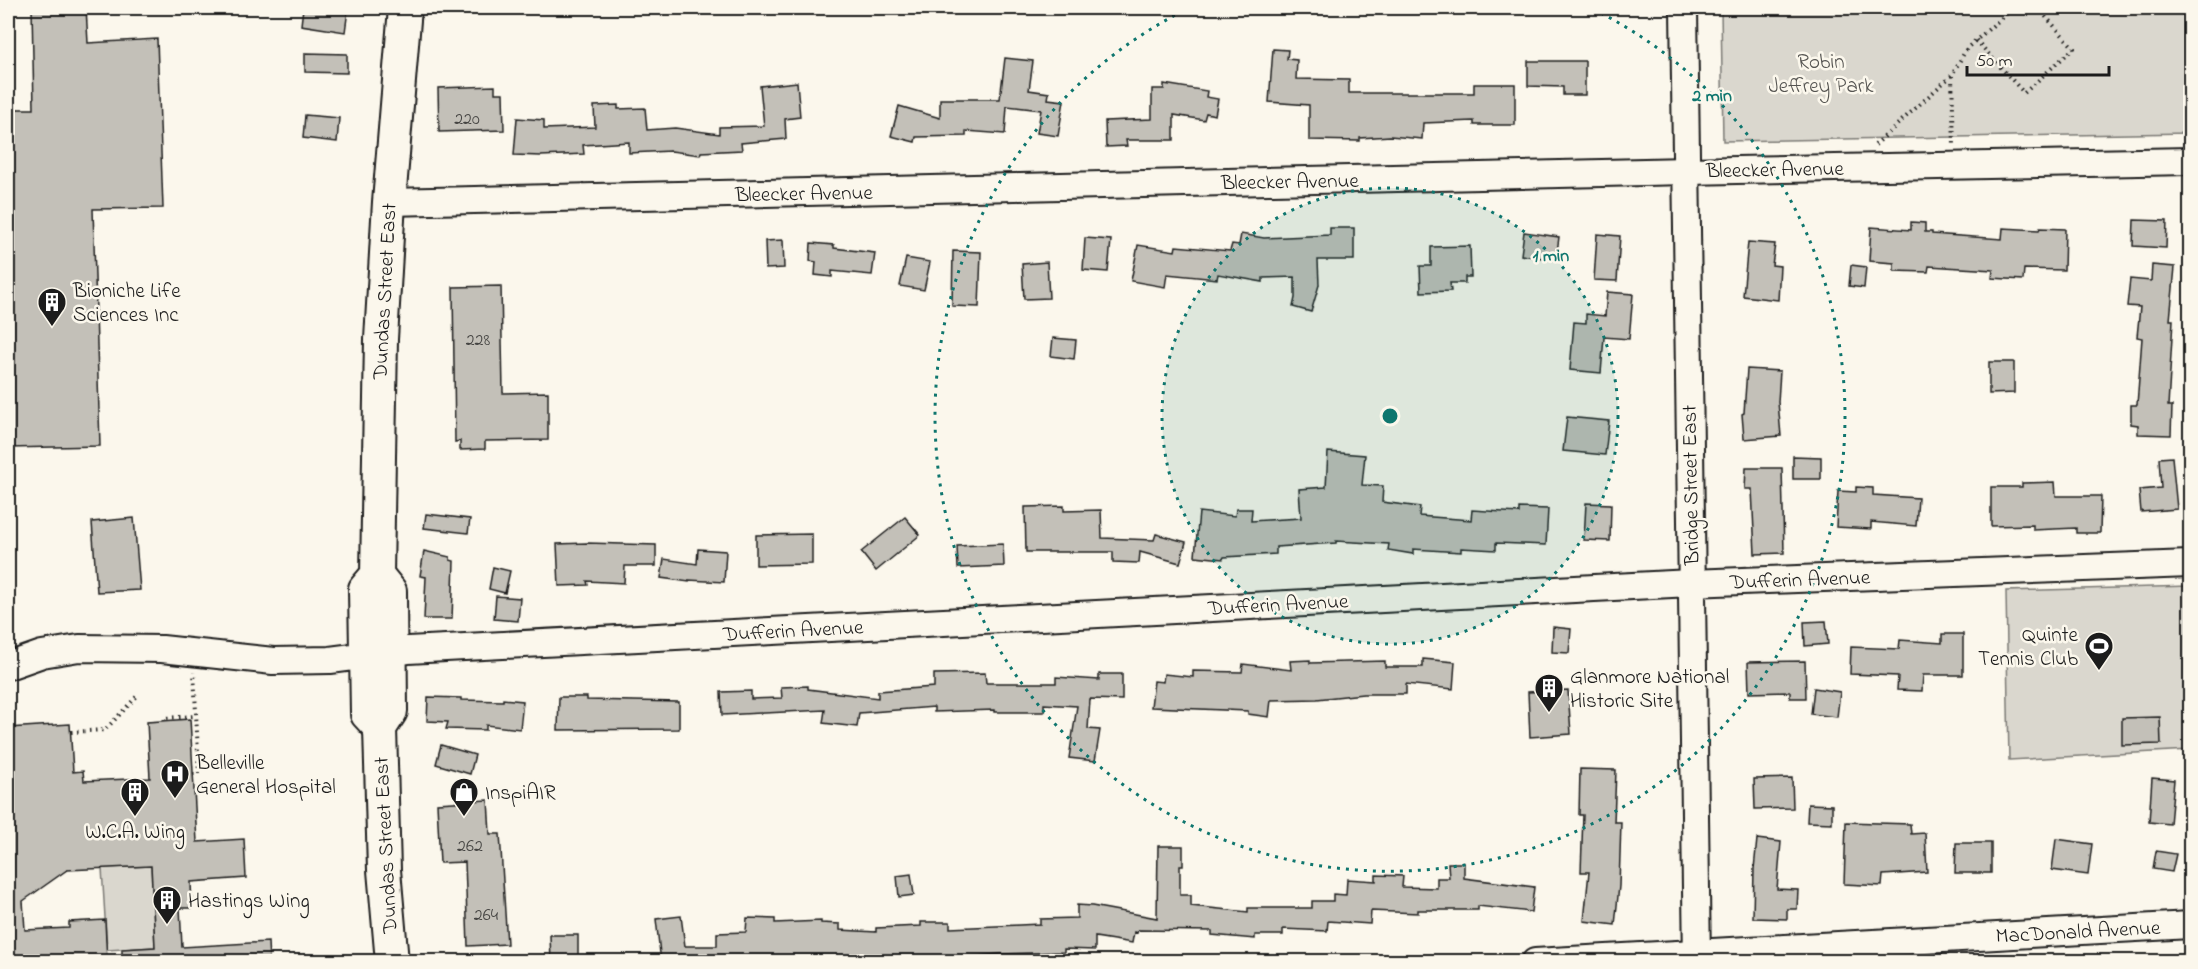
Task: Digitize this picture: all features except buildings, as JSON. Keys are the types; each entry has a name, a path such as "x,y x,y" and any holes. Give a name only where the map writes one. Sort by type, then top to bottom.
{"main road":[{"name":"Dundas Street East","path":"391,961 384,870 380,728 391,711 378,654 390,591 376,575 380,350 389,202 405,8"}],"street":[{"name":"Bridge Street East","path":"1684,8 1697,956"},
{"name":"Bleecker Avenue","path":"389,202 2190,161"},
{"name":"Dufferin Avenue","path":"8,666 42,654 79,648 162,649 273,661 330,660 378,654 1691,582 2190,564"},
{"name":"MacDonald Avenue","path":"1535,962 1697,956 2190,925"}],"path":[{"path":"1875,145 1952,75 1967,48 2013,8"},
{"path":"1976,40 2024,93 2074,48 2038,8"},
{"path":"1952,75 1954,166"},
{"path":"193,653 199,774 193,774"},
{"path":"71,732 105,730 139,694"},
{"path":"164,721 164,718 196,716"}],"green space":[{"name":"Robin Jeffrey Park","path":"1721,8 2190,8 2190,133 1723,141"},
{"name":"Quinte Tennis Club","path":"2190,586 2190,750 2009,760 2006,591"},
{"path":"151,866 155,947 107,950 102,868"}],"place":[{"name":"Bioniche Life Sciences Inc","path":"52,328"},
{"name":"Quinte Tennis Club","path":"2099,672"},
{"name":"Glanmore National Historic Site","path":"1549,714"},
{"name":"Belleville General Hospital","path":"175,800"},
{"name":"W.C.A. Wing","path":"135,818"},
{"name":"InspiAIR","path":"464,818"},
{"name":"Hastings Wing","path":"167,926"}]}
